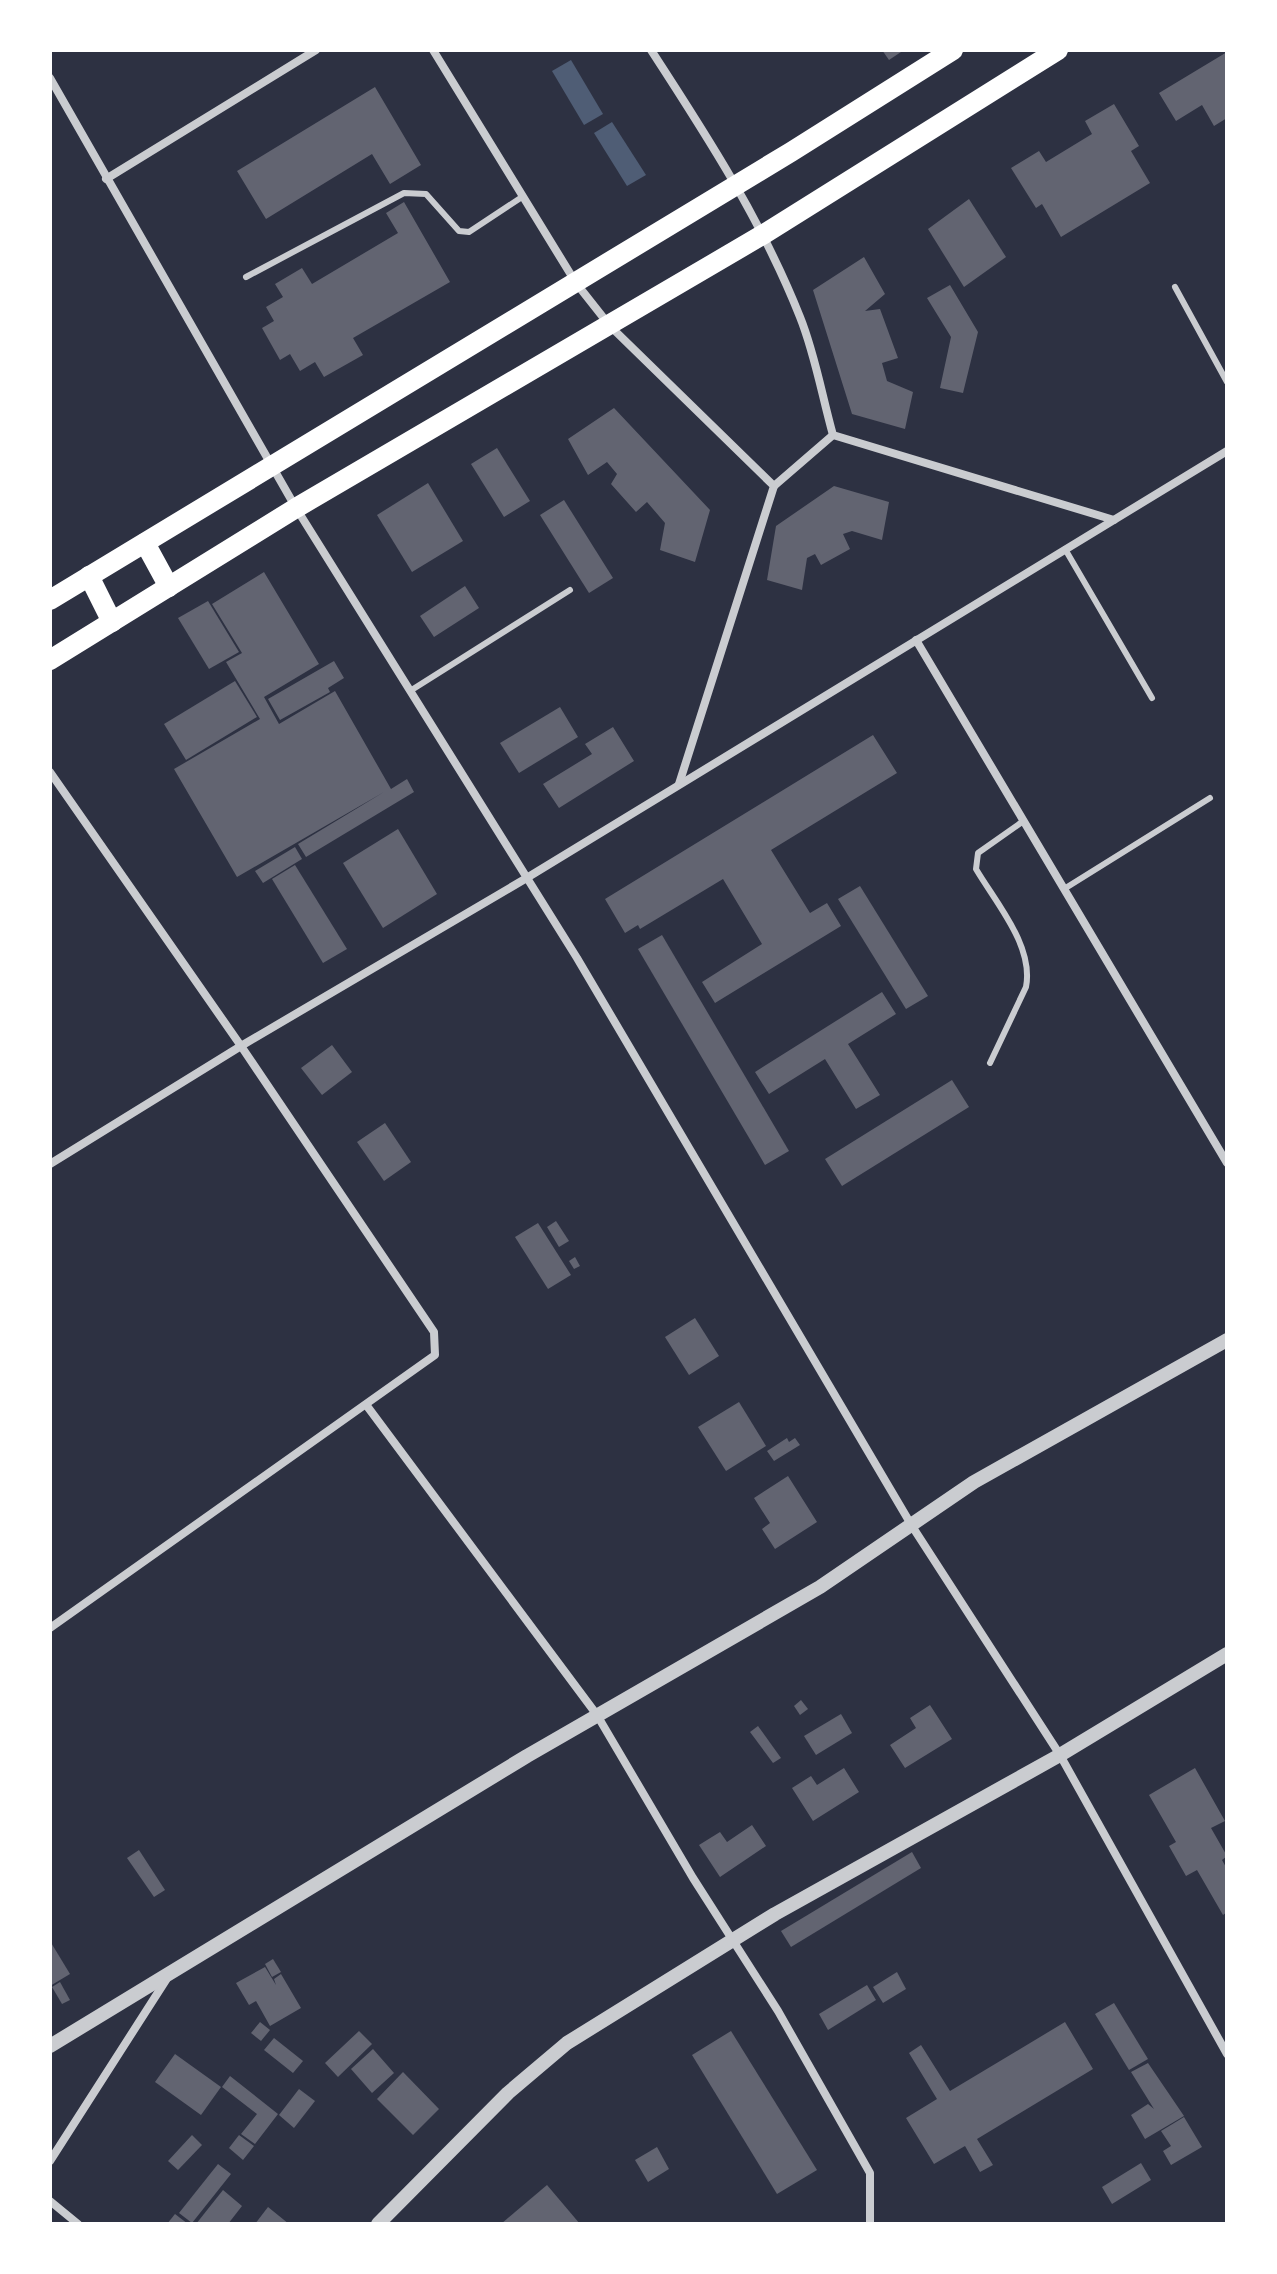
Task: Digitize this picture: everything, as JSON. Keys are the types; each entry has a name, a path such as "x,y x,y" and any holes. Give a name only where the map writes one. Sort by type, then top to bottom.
{"main road":[{"path":"50,600 737,185 953,50"},
{"path":"50,660 296,508 764,234 1058,50"},
{"path":"145,543 169,587"},
{"path":"89,576 112,622"}],"street":[{"path":"106,179 316,50"},
{"path":"433,50 576,283 610,326 774,486"},
{"path":"651,50 737,185 764,234 802,319 833,435"},
{"path":"50,78 296,508 577,958 912,1526 1060,1755 1227,2054"},
{"path":"679,784 774,486 833,435"},
{"path":"833,435 1114,520"},
{"path":"50,1164 1227,451"},
{"path":"916,640 1227,1163"},
{"path":"50,772 241,1046 434,1332 435,1355 50,1628"},
{"path":"50,2046 597,1715 820,1587 974,1482 1227,1340"},
{"path":"367,1406 597,1715 732,1941 778,2011 870,2173 870,2224"},
{"path":"378,2224 508,2093 567,2043 775,1914 1060,1755 1227,1654"},
{"path":"50,2161 171,1973"},
{"path":"50,2201 78,2224"}],"lane":[{"path":"246,277 404,193 426,194 459,231 469,232 522,197"},
{"path":"1175,287 1227,382"},
{"path":"1065,549 1152,698"},
{"path":"410,691 570,590"},
{"path":"1064,889 1210,798"},
{"path":"990,1063 1026,987 1029,973 1023,950 976,869 975,861 978,853 1022,822"}],"water":[{"path":"571,60 603,114 584,125 552,71"},
{"path":"612,122 646,175 627,186 594,133"}],"building":[{"path":"882,50 904,50 889,60"},
{"path":"1227,52 1227,118 1214,126 1202,105 1176,121 1159,93"},
{"path":"375,87 421,165 390,184 372,154 266,219 237,171"},
{"path":"1114,104 1139,146 1131,151 1150,183 1061,237 1042,204 1036,208 1011,168 1039,151 1046,162 1092,134 1085,121"},
{"path":"969,199 1006,257 964,287 928,229"},
{"path":"404,202 450,282 353,338 363,355 324,377 315,362 300,371 290,354 280,360 262,328 274,321 266,307 283,297 275,284 302,268 312,284 398,233 386,213"},
{"path":"864,257 885,294 865,311 880,309 898,358 882,363 887,381 913,392 905,429 852,414 813,290"},
{"path":"950,285 978,332 963,393 940,388 951,337 927,298"},
{"path":"614,408 710,510 695,562 660,550 665,523 647,502 636,512 611,484 617,474 607,462 588,475 568,439"},
{"path":"497,448 530,501 504,517 471,464"},
{"path":"428,483 463,541 412,572 377,515"},
{"path":"834,486 889,502 882,540 852,531 843,534 850,549 821,565 815,554 807,558 802,590 767,580 776,526"},
{"path":"564,500 613,578 589,593 540,515"},
{"path":"264,572 319,664 264,697 279,724 335,691 391,789 407,779 414,792 306,857 298,844 384,792 237,877 174,769 260,719 226,662 242,653 212,604"},
{"path":"465,586 479,608 434,637 420,616"},
{"path":"208,601 239,652 209,669 178,618"},
{"path":"334,661 344,678 328,688 330,692 280,720 268,699"},
{"path":"235,681 257,717 186,760 164,724"},
{"path":"560,707 578,737 519,773 500,743"},
{"path":"613,727 634,761 559,808 543,784 592,754 585,744"},
{"path":"873,735 897,773 771,850 810,913 827,903 841,926 715,1003 702,982 762,944 723,879 640,929 638,925 625,933 605,899"},
{"path":"398,829 437,894 383,928 343,863"},
{"path":"295,847 302,859 263,883 255,871"},
{"path":"295,865 347,949 323,963 272,879"},
{"path":"860,886 928,996 906,1009 838,899"},
{"path":"662,935 789,1151 765,1165 638,949"},
{"path":"882,992 896,1014 848,1044 880,1095 856,1109 825,1059 769,1094 755,1072"},
{"path":"332,1045 352,1072 322,1095 301,1068"},
{"path":"952,1080 969,1107 842,1186 825,1159"},
{"path":"385,1123 411,1162 384,1181 357,1142"},
{"path":"556,1221 569,1241 559,1247 547,1227"},
{"path":"538,1223 571,1275 548,1289 515,1237"},
{"path":"575,1257 580,1266 574,1269 569,1261"},
{"path":"695,1318 719,1356 689,1375 665,1337"},
{"path":"739,1402 766,1446 726,1471 698,1427"},
{"path":"787,1438 789,1442 795,1438 800,1445 774,1461 767,1451"},
{"path":"788,1476 817,1522 775,1549 762,1529 770,1523 754,1498"},
{"path":"801,1700 808,1709 800,1715 794,1706"},
{"path":"930,1705 952,1739 905,1768 890,1745 916,1728 910,1718"},
{"path":"841,1714 852,1733 816,1755 804,1736"},
{"path":"758,1726 781,1758 773,1763 750,1732"},
{"path":"844,1768 859,1792 813,1821 792,1788 811,1776 817,1785"},
{"path":"1195,1768 1225,1821 1211,1828 1227,1856 1222,1860 1227,1869 1227,1912 1223,1915 1197,1870 1186,1876 1169,1846 1176,1842 1149,1795"},
{"path":"752,1825 766,1846 720,1877 699,1845 720,1832 727,1842"},
{"path":"139,1850 165,1890 154,1897 127,1858"},
{"path":"912,1852 921,1868 791,1947 781,1931"},
{"path":"50,1941 70,1974 50,1986"},
{"path":"273,1959 281,1972 272,1977 265,1964"},
{"path":"265,1967 276,1985 274,1979 281,1974 301,2008 270,2026 256,2001 249,2005 236,1983"},
{"path":"897,1972 906,1989 883,2003 873,1987"},
{"path":"60,1982 70,2000 62,2004 52,1987"},
{"path":"867,1985 876,2000 828,2030 819,2014"},
{"path":"1114,2003 1148,2059 1129,2070 1095,2014"},
{"path":"260,2022 270,2030 261,2041 251,2033"},
{"path":"1065,2022 1093,2069 977,2139 993,2165 980,2172 965,2146 934,2164 906,2118 937,2099 909,2053 921,2045 950,2091"},
{"path":"359,2031 372,2044 338,2077 325,2063"},
{"path":"731,2031 817,2170 777,2194 692,2055"},
{"path":"274,2038 303,2061 293,2073 264,2050"},
{"path":"373,2049 394,2073 372,2093 351,2069"},
{"path":"175,2054 221,2087 201,2115 155,2082"},
{"path":"1148,2063 1184,2116 1145,2139 1131,2115 1148,2104 1154,2109 1131,2072"},
{"path":"403,2072 439,2109 413,2135 377,2099"},
{"path":"230,2076 278,2114 255,2144 241,2134 257,2114 222,2087"},
{"path":"299,2089 315,2101 294,2128 279,2115"},
{"path":"1184,2117 1202,2147 1171,2165 1163,2151 1171,2146 1161,2131"},
{"path":"192,2135 202,2145 178,2170 168,2161"},
{"path":"239,2135 254,2146 243,2160 229,2148"},
{"path":"657,2147 669,2169 648,2182 635,2160"},
{"path":"1141,2163 1151,2180 1112,2204 1102,2187"},
{"path":"218,2164 231,2174 192,2223 179,2213"},
{"path":"547,2185 580,2224 501,2224"},
{"path":"223,2190 242,2206 228,2224 196,2224"},
{"path":"268,2207 289,2224 255,2224"},
{"path":"175,2214 188,2224 167,2224"}]}
